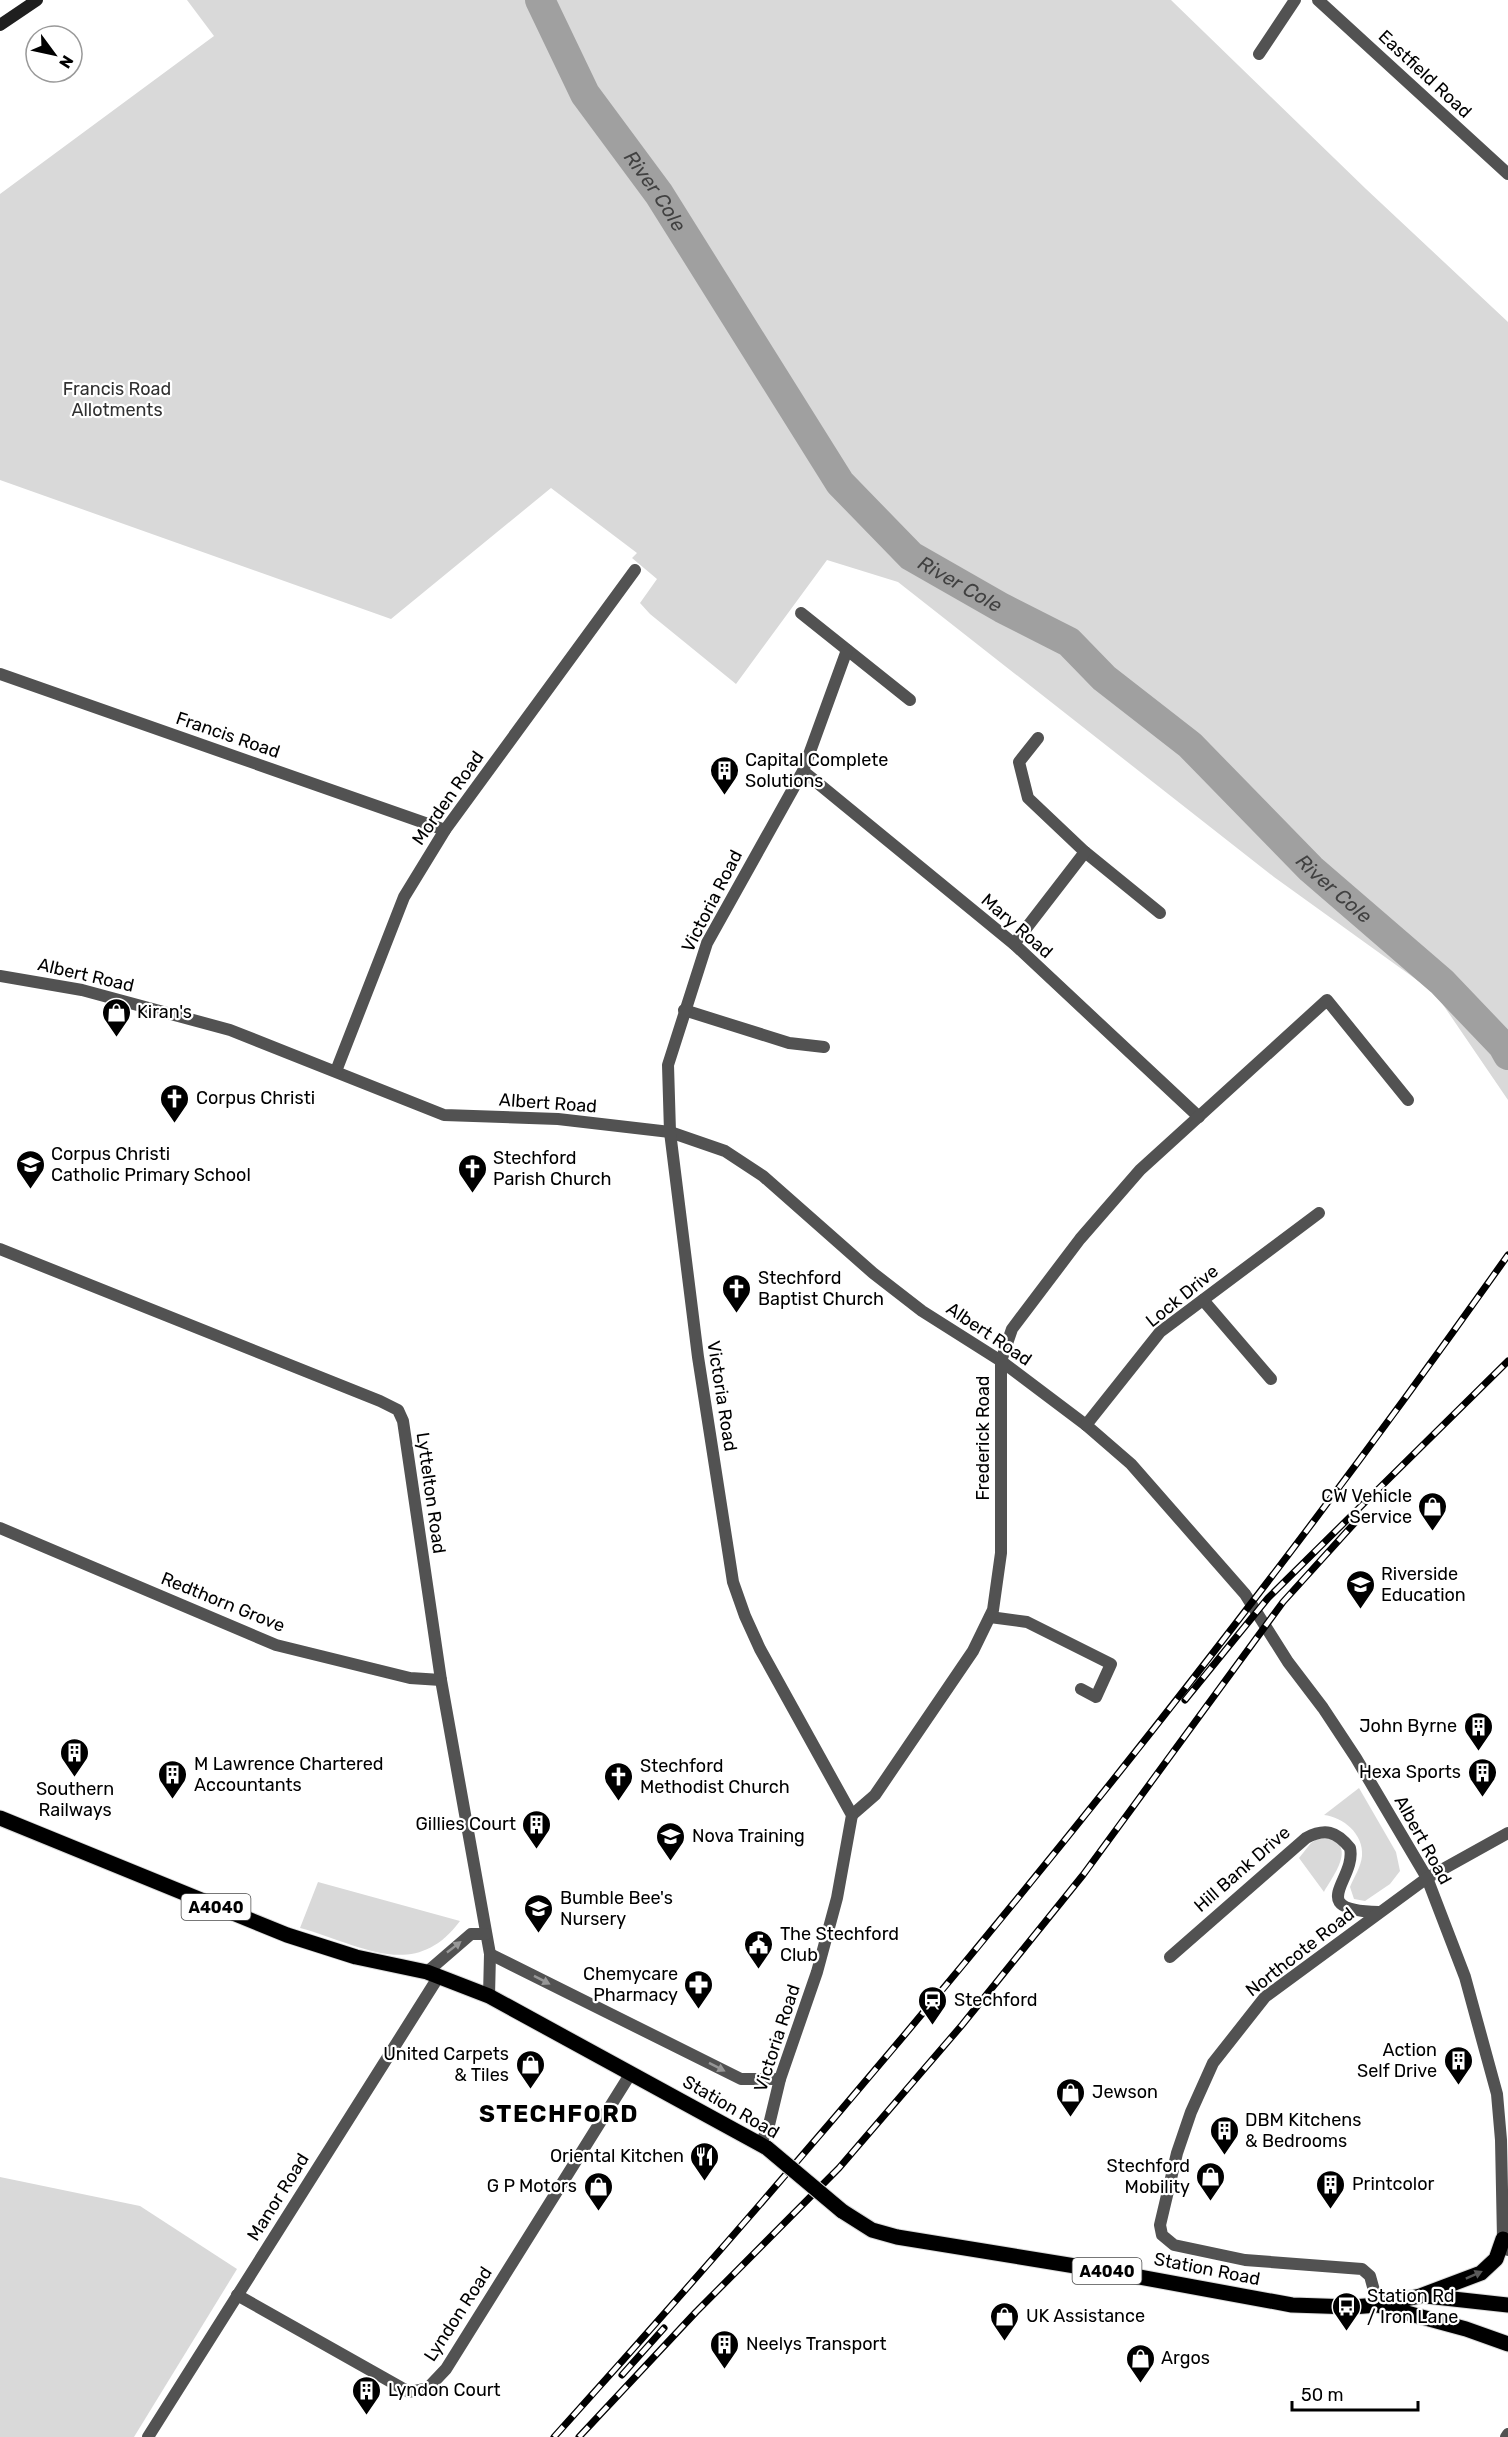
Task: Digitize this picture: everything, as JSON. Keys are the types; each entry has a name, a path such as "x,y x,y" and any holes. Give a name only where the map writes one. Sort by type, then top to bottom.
{"main road":[{"path":"0,25 36,0"},
{"name":"Station Road","path":"0,1818 287,1935 356,1957 433,1974 489,1996 763,2146 842,2211 872,2230 897,2237 1113,2272 1292,2305 1378,2305 1420,2296 1481,2273 1496,2259 1505,2244"},
{"name":"A4040","path":"1420,2296 1508,2305"},
{"name":"A4040","path":"1378,2305 1466,2329 1508,2344"}],"street":[{"path":"1259,54 1295,0"},
{"name":"Eastfield Road","path":"1318,0 1508,174"},
{"name":"Morden Road","path":"336,1071 404,897 445,830 635,570"},
{"path":"801,613 910,700"},
{"name":"Victoria Road","path":"763,2146 780,2079 817,1972 837,1898 852,1815 760,1649 733,1582 698,1356 670,1132 668,1065 707,943 803,771 847,650"},
{"name":"Francis Road","path":"0,674 445,830"},
{"path":"1038,738 1019,762 1028,798 1085,852 1160,913"},
{"name":"Mary Road","path":"803,771 1014,944 1200,1117"},
{"path":"1014,944 1085,852"},
{"name":"Albert Road","path":"0,976 82,990 230,1030 444,1115 558,1119 670,1132 725,1151 763,1176 873,1273 914,1305 1001,1361 1086,1425 1131,1464 1245,1594 1288,1662 1323,1708 1356,1758 1426,1878 1465,1977 1497,2094 1505,2244"},
{"name":"Frederick Road","path":"852,1815 875,1795 973,1651 993,1610 1001,1553 1001,1361 1012,1329 1080,1239 1140,1170 1327,1000 1408,1100"},
{"path":"684,1010 789,1043 824,1047"},
{"name":"Lock Drive","path":"1086,1425 1160,1332 1319,1213"},
{"name":"Lyttelton Road","path":"0,1249 398,1410 403,1421 441,1680 490,1954 489,1996"},
{"path":"1203,1300 1271,1379"},
{"name":"Redthorn Grove","path":"0,1528 276,1645 410,1678 441,1680"},
{"path":"990,1617 1027,1622 1111,1664 1096,1697 1081,1689"},
{"name":"Hill Bank Drive","path":"1170,1957 1306,1838 1319,1831 1332,1832 1350,1848 1350,1862 1337,1891 1340,1902 1344,1907 1360,1912 1379,1912"},
{"name":"Northcote Road","path":"1378,2305 1370,2276 1362,2269 1245,2260 1174,2245 1162,2235 1160,2225 1177,2153 1191,2112 1213,2063 1265,1997 1426,1878 1508,1833"},
{"path":"433,1974 471,1934 486,1934"},
{"path":"490,1954 741,2079 780,2079"},
{"name":"Manor Road","path":"148,2437 433,1974"},
{"name":"Lyndon Road","path":"237,2295 409,2392 428,2388 446,2369 631,2073"}],"green space":[{"name":"Francis Road Allotments","path":"187,0 1171,0 1366,189 1508,322 1508,1100 1435,993 1274,877 898,582 827,560 736,684 650,614 640,603 657,579 632,558 637,553 551,488 391,619 0,480 0,194 214,36"},
{"path":"1359,1788 1396,1852 1400,1871 1390,1884 1365,1901 1354,1899 1350,1887 1362,1856 1360,1841 1345,1823 1324,1815"},
{"path":"1322,1836 1333,1840 1342,1852 1338,1868 1324,1892 1299,1858 1311,1843"},
{"path":"318,1882 460,1921 442,1940 424,1950 405,1955 385,1954 365,1949 300,1928"},
{"path":"0,2177 140,2206 237,2269 134,2437 0,2437"}],"waterway":[{"name":"River Cole","path":"540,0 585,94 659,194 840,483 911,556 1002,608 1069,642 1104,678 1190,745 1311,869 1442,982 1503,1046 1508,1055"}],"railway":[{"path":"554,2437 805,2152 1049,1860 1283,1561 1397,1409 1508,1255"},
{"path":"1185,1700 1268,1598 1508,1361"},
{"path":"579,2437 696,2312 839,2168 962,2025 1083,1875 1283,1602 1360,1517"},
{"path":"622,2375 664,2328"}],"place":[{"name":"Capital Complete Solutions","path":"724,796"},
{"name":"Kiran's","path":"116,1038"},
{"name":"Corpus Christi","path":"175,1124"},
{"name":"Corpus Christi Catholic Primary School","path":"30,1190"},
{"name":"Stechford Parish Church","path":"472,1194"},
{"name":"Stechford Baptist Church","path":"737,1314"},
{"name":"CW Vehicle Service","path":"1433,1532"},
{"name":"Riverside Education","path":"1360,1610"},
{"name":"John Byrne","path":"1478,1752"},
{"name":"Southern Railways","path":"75,1778"},
{"name":"Hexa Sports","path":"1482,1798"},
{"name":"M Lawrence Chartered Accountants","path":"173,1800"},
{"name":"Stechford Methodist Church","path":"619,1802"},
{"name":"Gillies Court","path":"537,1850"},
{"name":"Nova Training","path":"671,1862"},
{"name":"Bumble Bee's Nursery","path":"539,1934"},
{"name":"The Stechford Club","path":"759,1970"},
{"name":"Chemycare Pharmacy","path":"699,2010"},
{"name":"Stechford","path":"933,2026"},
{"name":"Action Self Drive","path":"1458,2086"},
{"name":"United Carpets & Tiles","path":"530,2090"},
{"name":"Jewson","path":"1071,2118"},
{"name":"DBM Kitchens & Bedrooms","path":"1224,2156"},
{"name":"Oriental Kitchen","path":"705,2182"},
{"name":"Stechford Mobility","path":"1211,2202"},
{"name":"Printcolor","path":"1331,2210"},
{"name":"G P Motors","path":"598,2212"},
{"name":"Station Rd / Iron Lane","path":"1346,2332"},
{"name":"UK Assistance","path":"1005,2342"},
{"name":"Neelys Transport","path":"725,2370"},
{"name":"Argos","path":"1140,2384"},
{"name":"Lyndon Court","path":"367,2416"}],"district":[{"name":"STECHFORD","path":"559,2114"}]}
